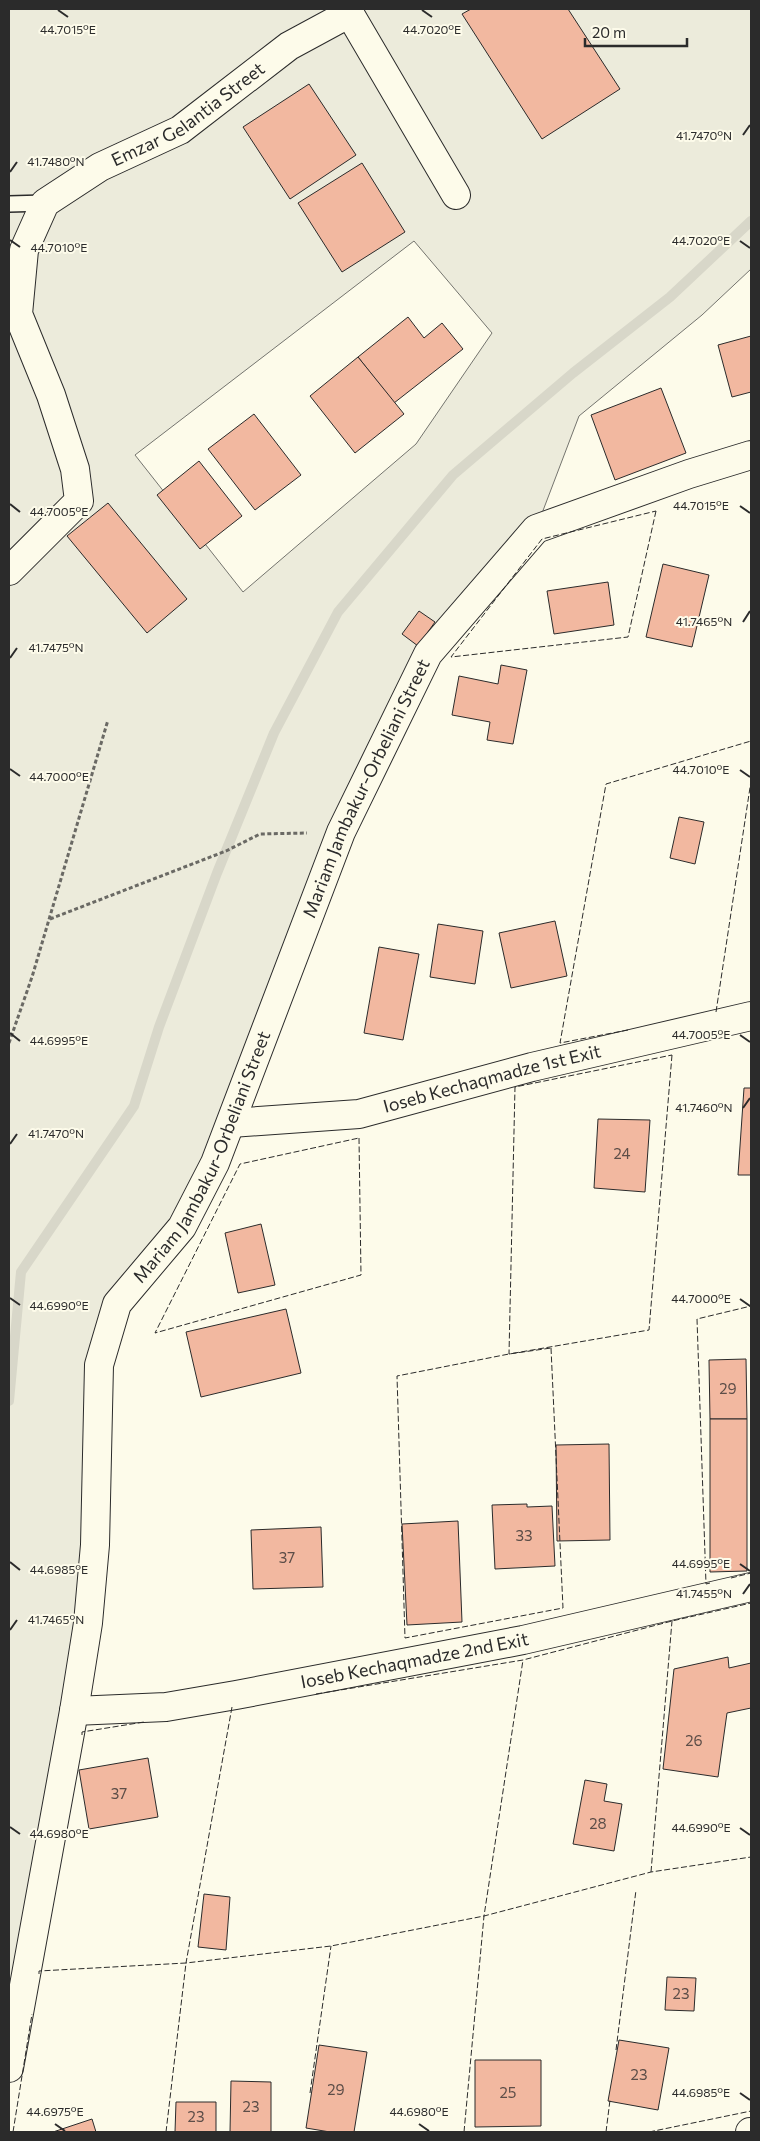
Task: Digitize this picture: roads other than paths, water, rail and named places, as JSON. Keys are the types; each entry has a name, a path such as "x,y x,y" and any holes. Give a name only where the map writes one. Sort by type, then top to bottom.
{"street":[{"path":"348,11 456,195"},
{"name":"Emzar Gelantia Street","path":"45,203 100,167 180,130 289,46 348,11"},
{"path":"9,571 79,501 75,469 54,404 14,311 24,250 45,203"},
{"name":"Mariam Jambakur-Orbeliani Street","path":"9,2068 74,1711 88,1623 95,1545 100,1365 117,1304 182,1227 215,1163 341,832 428,654 536,528 689,474 751,455"},
{"name":"Ioseb Kechaqmadze 1st Exit","path":"231,1123 359,1114 551,1063 751,1016"},
{"name":"Ioseb Kechaqmadze 2nd Exit","path":"74,1711 166,1707 245,1693 523,1640 751,1587"}],"lane":[{"path":"9,204 45,203"}],"waterway":[{"path":"9,1401 21,1272 134,1106 159,1027 217,873 274,733 338,612 453,475 573,373 670,297 751,221"}]}
